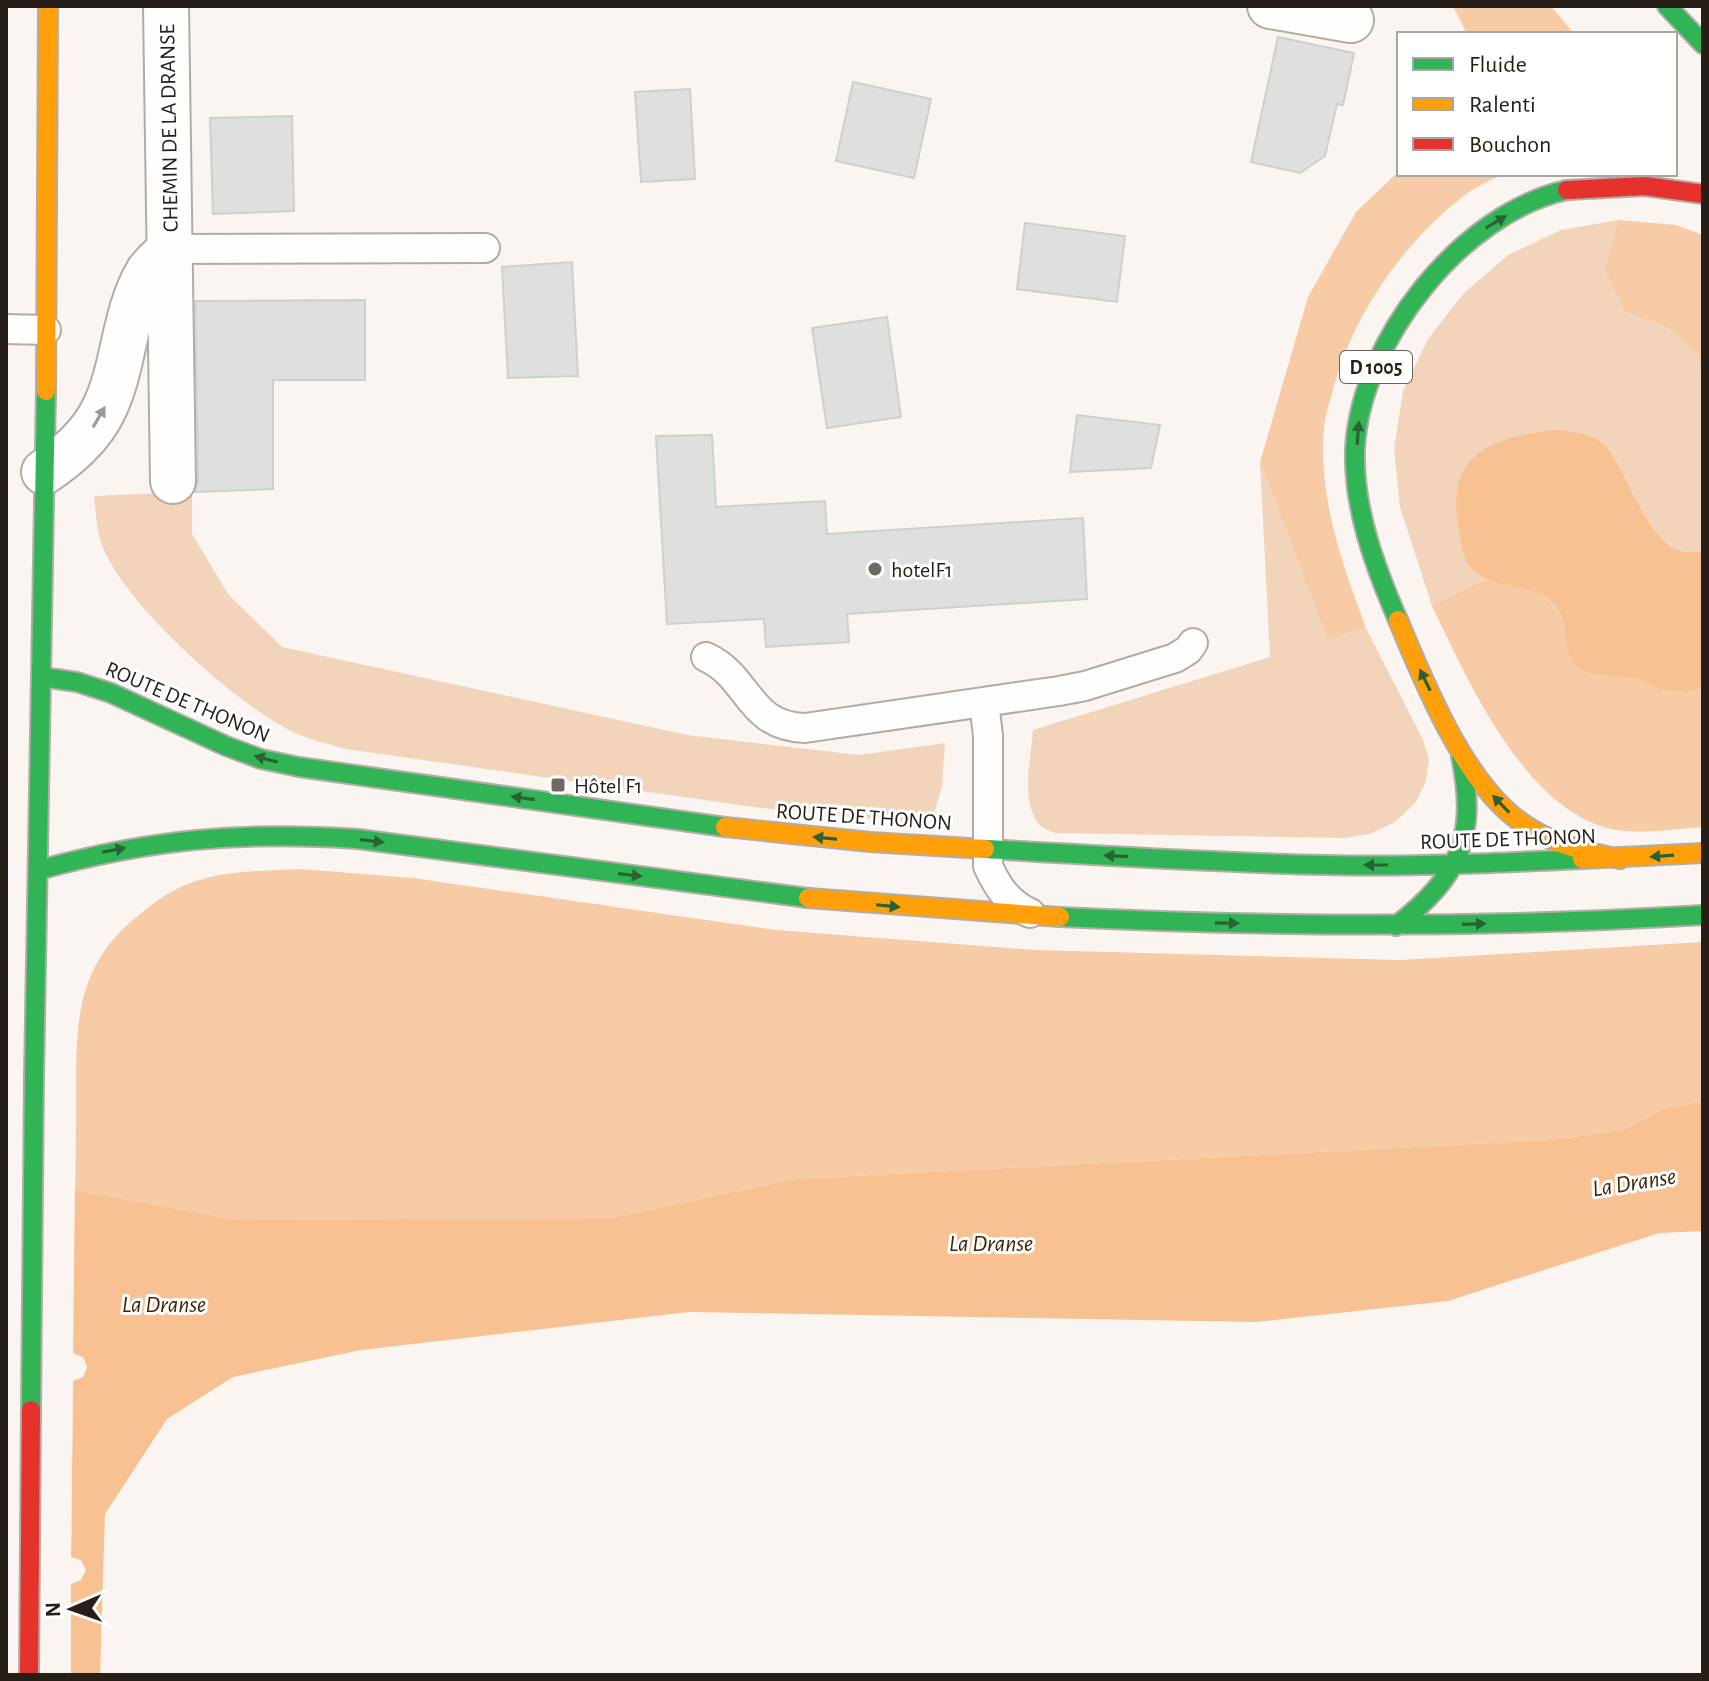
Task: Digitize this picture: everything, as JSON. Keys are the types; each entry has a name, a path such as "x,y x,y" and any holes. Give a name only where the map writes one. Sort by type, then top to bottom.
{"main road":[{"path":"1667,6 1703,44"},
{"path":"29,1675 46,330 55,18"},
{"name":"D 1005","path":"1620,859 1581,852 1543,836 1509,814 1482,785 1460,750 1402,632 1362,518 1356,471 1358,422 1372,375 1392,333 1417,295 1449,259 1482,231 1519,208 1559,193 1601,186 1645,185 1687,189 1703,194"},
{"name":"ROUTE DE THONON","path":"42,677 77,682 111,693 261,759 299,767 767,833 1249,863 1454,865 1703,853"},
{"name":"D 1005","path":"1396,926 1425,906 1461,850 1469,817 1468,783 1460,750"},
{"path":"39,870 90,855 196,837 303,835 358,839 772,894 904,908 1038,916 1396,926 1631,920 1703,915"}],"street":[{"name":"CHEMIN DE LA DRANSE","path":"166,6 173,481"},
{"path":"1270,6 1351,20"},
{"name":"CHEMIN DE LA DRANSE","path":"44,472 78,445 104,409 137,296 150,270 170,249"}],"lane":[{"path":"170,249 485,248"},
{"path":"6,329 46,330"},
{"path":"706,657 726,670 771,721 787,728 805,728 1085,686 1175,658 1193,643"},
{"path":"984,702 988,736 988,866 1002,891 1020,909 1038,916"}],"shaded area":[{"path":"1453,6 1551,6 1572,32 1466,32"},
{"path":"1397,173 1397,176 1500,176 1466,194 1443,213 1403,256 1369,305 1343,358 1325,422 1325,479 1334,529 1366,628 1327,640 1260,462 1308,297 1356,212"},
{"path":"1618,220 1604,269 1625,313 1667,327 1697,355 1703,381 1703,687 1660,690 1638,679 1594,674 1569,652 1566,623 1486,579 1432,606 1400,507 1394,449 1403,391 1428,339 1464,293 1508,255 1561,230"},
{"path":"1618,220 1676,225 1703,235 1703,382 1697,355 1667,327 1625,313 1604,269"},
{"path":"1260,462 1327,640 1366,628 1423,740 1429,760 1426,781 1416,802 1395,822 1370,834 1345,838 1055,833 1045,829 1033,815 1028,792 1033,730 1270,657"},
{"path":"192,492 192,534 228,594 282,647 687,735 859,755 945,743 942,787 935,810 915,823 761,808 346,749 299,735 242,699 182,648 129,591 100,539 94,496"},
{"path":"1486,579 1545,598 1561,617 1569,652 1594,674 1638,679 1660,690 1688,692 1703,687 1703,827 1645,832 1611,829 1580,816 1551,796 1525,769 1481,704 1432,606"},
{"path":"300,869 413,878 776,930 1035,950 1400,960 1703,942 1703,1101 1662,1109 1622,1130 1551,1140 795,1179 611,1218 237,1220 75,1190 76,1064 80,1014 93,970 106,950 122,930 151,906 187,884 227,874"}],"water":[{"path":"1554,430 1582,434 1601,442 1616,461 1657,533 1670,546 1685,552 1703,550 1703,687 1688,692 1660,690 1638,679 1578,669 1569,653 1561,614 1552,602 1534,591 1491,581 1473,570 1467,562 1456,505 1459,484 1466,467 1492,445 1510,438"},
{"name":"La Dranse","path":"1703,1101 1703,1231 1659,1233 1448,1301 1256,1322 689,1312 361,1350 233,1377 167,1419 105,1514 100,1675 6,1675 71,1584 81,1580 86,1570 81,1560 71,1557 73,1381 83,1377 87,1367 83,1357 73,1353 6,1181 75,1190 237,1220 611,1218 795,1179 1551,1140 1622,1130 1662,1109"}],"pier":[{"path":"6,1177 75,1186 73,1357 6,1356"},
{"path":"6,1376 73,1376 71,1561 6,1560"},
{"path":"6,1580 71,1580 71,1675 6,1675"}],"building":[{"path":"1278,37 1354,53 1343,105 1337,104 1325,156 1300,173 1251,162"},
{"path":"853,82 931,99 914,178 836,161"},
{"path":"690,89 695,179 641,182 635,92"},
{"path":"292,116 294,211 213,214 210,118"},
{"path":"1025,223 1125,236 1117,302 1017,289"},
{"path":"572,262 578,376 508,378 502,267"},
{"path":"365,300 365,380 273,380 273,489 195,492 198,481 195,301"},
{"path":"887,317 901,417 827,428 812,328"},
{"path":"1077,415 1160,425 1151,468 1070,472"},
{"name":"hotelF1","path":"712,435 716,507 825,501 827,534 1083,518 1087,599 847,614 849,642 766,647 764,619 667,624 656,436"}],"traffic: fast":[{"path":"1667,6 1703,44"},
{"path":"1398,620 1367,537 1355,471 1361,408 1375,367 1396,326 1423,288 1455,254 1490,225 1528,203 1567,190"},
{"path":"31,1410 46,391"},
{"path":"42,677 77,682 111,693 261,759 299,767 725,827"},
{"path":"1396,926 1436,889 1459,852 1467,810 1461,756"},
{"path":"39,870 159,844 236,837 316,837 358,839 808,898"},
{"path":"985,849 1326,865 1582,859"},
{"path":"1060,917 1382,925 1703,915"}],"traffic: slow":[{"path":"46,391 48,6"},
{"path":"1398,620 1448,730 1464,758 1501,805 1522,823 1557,842 1620,859"},
{"path":"725,827 870,842 985,849"},
{"path":"1582,859 1703,853"},
{"path":"808,898 1060,917"}],"traffic: jam":[{"path":"1567,190 1645,186 1703,194"},
{"path":"29,1675 31,1410"}],"place":[{"name":"hotelF1","path":"875,569"},
{"name":"Hôtel F1","path":"558,785"}]}
